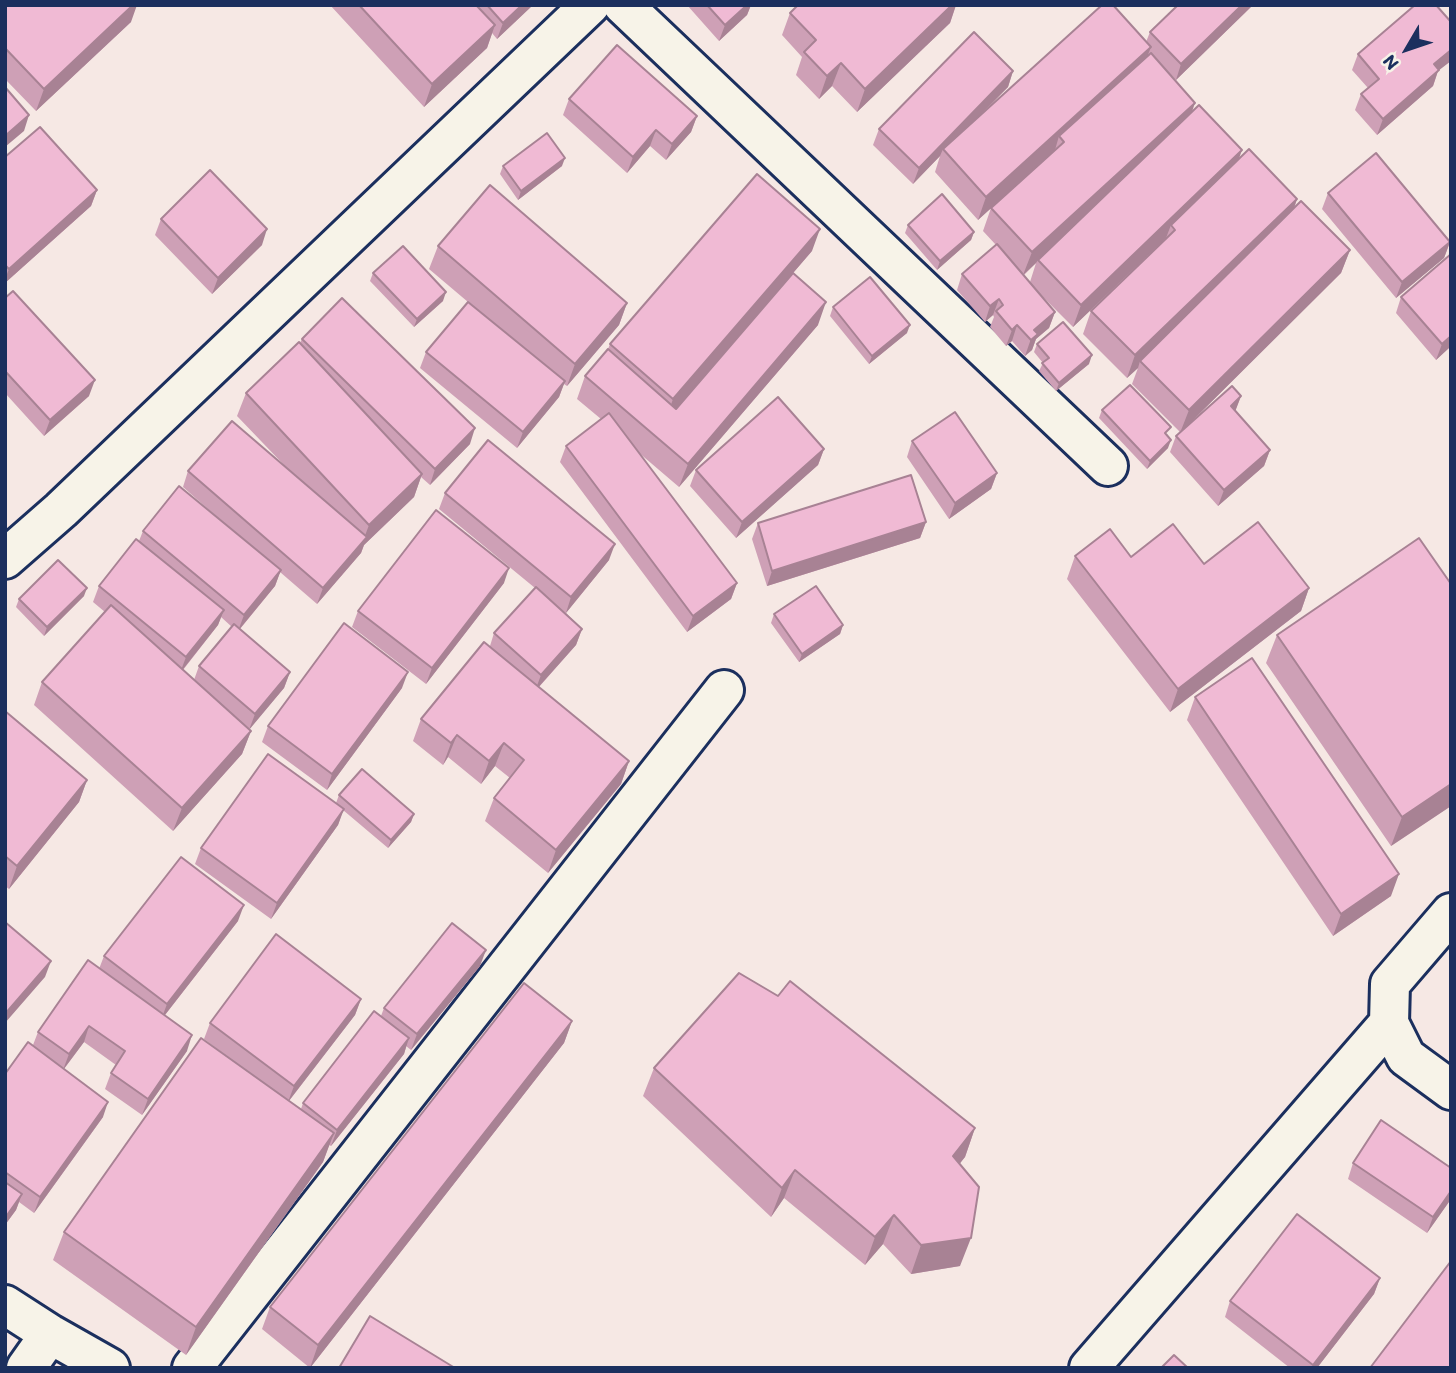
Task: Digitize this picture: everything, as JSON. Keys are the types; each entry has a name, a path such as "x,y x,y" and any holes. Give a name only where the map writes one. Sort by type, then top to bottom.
{"street":[{"path":"5,559 61,510 590,5"},
{"path":"623,5 1108,466"},
{"path":"192,1368 724,690"},
{"path":"1451,913 1390,984 1389,1023 1406,1058 1451,1090"},
{"path":"1089,1368 1389,1023"},
{"path":"5,1305 110,1368"},
{"path":"26,1368 50,1334"}],"building":[{"path":"5,5 133,5 44,89 5,48"},
{"path":"359,5 476,5 495,25 432,84"},
{"path":"487,5 522,5 503,23"},
{"path":"707,5 747,5 725,25"},
{"path":"798,5 952,5 865,89 841,63 827,76 804,52 816,40 790,13"},
{"path":"1102,5 1113,5 1151,47 986,197 943,149"},
{"path":"1178,5 1242,5 1181,64 1150,32"},
{"path":"1415,5 1436,5 1451,22 1451,50 1434,64 1439,70 1383,119 1361,94 1379,79 1358,54"},
{"path":"974,32 1013,71 919,168 879,129"},
{"path":"617,45 697,116 672,144 656,130 633,157 569,99"},
{"path":"1151,53 1195,103 1032,252 991,208 1064,142 1059,136"},
{"path":"5,87 29,115 5,136"},
{"path":"1199,105 1242,150 1081,305 1038,260"},
{"path":"40,127 97,190 9,269 5,265 5,157"},
{"path":"547,133 565,158 521,191 503,166"},
{"path":"1249,149 1297,199 1135,355 1091,311 1175,230 1171,225"},
{"path":"1376,153 1450,242 1402,282 1328,193"},
{"path":"210,170 267,229 218,278 161,219"},
{"path":"757,174 820,229 673,399 610,344"},
{"path":"490,185 627,303 575,364 438,246"},
{"path":"942,194 974,232 940,261 908,225"},
{"path":"1301,201 1350,250 1189,410 1140,361"},
{"path":"997,244 1055,312 1034,330 1038,334 1031,340 1017,325 1012,330 996,311 1003,305 999,299 990,306 962,274"},
{"path":"403,246 446,292 417,319 373,273"},
{"path":"1451,254 1451,336 1442,344 1401,297"},
{"path":"793,273 826,302 688,464 585,376 608,349 676,409"},
{"path":"870,277 910,325 872,356 833,307"},
{"path":"13,291 95,380 50,420 5,371 5,298"},
{"path":"342,298 475,428 435,469 302,339"},
{"path":"468,302 565,381 523,432 426,352"},
{"path":"1063,322 1092,355 1059,383 1042,363 1049,358 1037,344"},
{"path":"299,342 422,474 369,525 246,393"},
{"path":"1130,385 1171,427 1165,433 1171,440 1150,461 1102,410"},
{"path":"1232,386 1241,396 1231,406 1270,450 1224,490 1176,436"},
{"path":"778,397 824,449 742,522 696,470"},
{"path":"955,412 997,473 955,503 912,441"},
{"path":"609,413 737,583 693,616 566,446"},
{"path":"232,421 367,537 323,588 188,471"},
{"path":"488,440 615,544 571,597 445,493"},
{"path":"911,475 926,522 772,571 758,523"},
{"path":"179,486 281,570 244,615 143,531"},
{"path":"436,510 509,568 432,668 358,611"},
{"path":"1258,522 1309,588 1178,689 1075,556 1110,529 1131,557 1173,524 1204,564"},
{"path":"1419,538 1451,584 1451,784 1402,817 1277,635"},
{"path":"136,539 224,610 186,657 99,586"},
{"path":"58,560 87,588 47,627 19,599"},
{"path":"816,586 843,625 802,654 774,614"},
{"path":"536,587 582,629 541,675 494,633"},
{"path":"111,605 251,731 182,808 42,682"},
{"path":"344,623 408,672 332,774 268,726"},
{"path":"234,624 290,672 255,714 199,666"},
{"path":"484,642 629,761 556,850 494,798 524,760 504,743 489,761 457,735 451,743 421,719"},
{"path":"1252,658 1399,874 1341,914 1195,697"},
{"path":"5,711 87,780 17,866 5,856"},
{"path":"268,754 344,809 277,903 201,848"},
{"path":"362,769 414,814 391,840 339,795"},
{"path":"181,857 244,905 167,1004 104,956"},
{"path":"5,922 51,961 5,1014"},
{"path":"452,923 486,950 417,1034 384,1008"},
{"path":"276,934 361,999 294,1086 210,1023"},
{"path":"88,960 192,1035 148,1099 111,1073 125,1051 89,1026 69,1054 38,1032"},
{"path":"739,973 778,996 790,981 975,1128 953,1156 979,1187 971,1238 921,1245 894,1215 875,1237 795,1170 782,1188 654,1068"},
{"path":"524,983 572,1021 318,1345 270,1307"},
{"path":"374,1011 409,1038 337,1130 303,1103"},
{"path":"201,1038 334,1133 196,1327 64,1232"},
{"path":"28,1042 108,1102 40,1197 5,1172 5,1074"},
{"path":"1381,1120 1451,1168 1451,1191 1433,1217 1353,1163"},
{"path":"5,1182 22,1194 5,1218"},
{"path":"1297,1214 1380,1278 1313,1365 1230,1301"},
{"path":"1451,1261 1451,1368 1370,1368"},
{"path":"370,1316 455,1368 339,1368"},
{"path":"1174,1355 1188,1368 1161,1368"}]}
